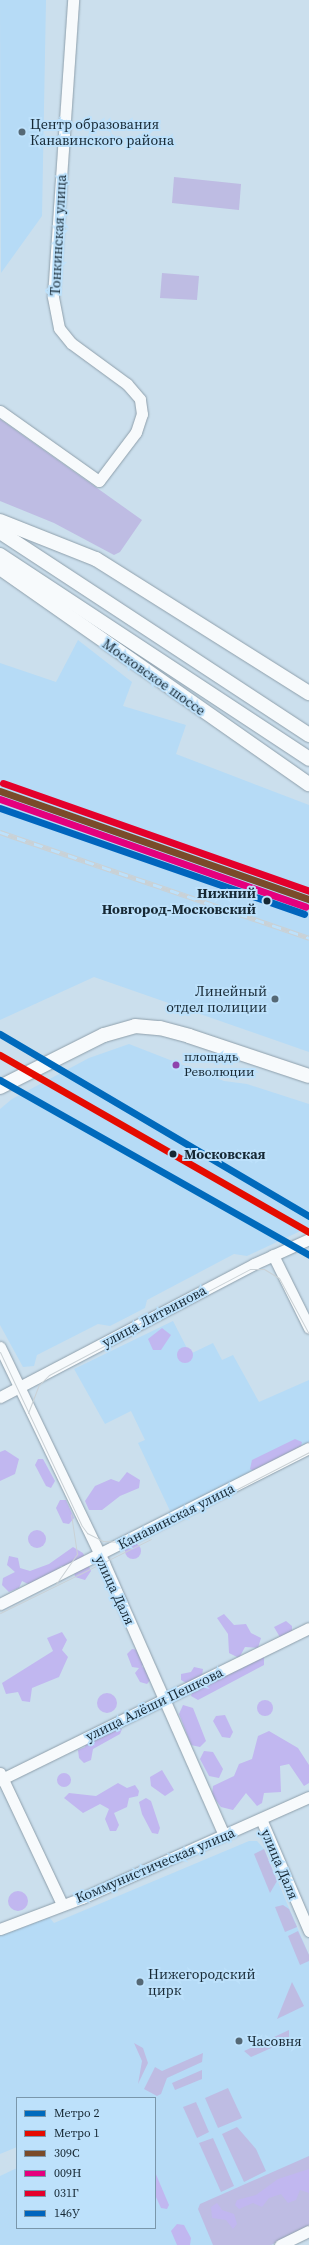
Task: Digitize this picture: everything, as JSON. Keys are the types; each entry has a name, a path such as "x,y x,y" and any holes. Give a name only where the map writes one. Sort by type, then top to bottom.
{"main road":[{"path":"0,521 96,559 309,693"},
{"path":"0,532 309,735"},
{"path":"0,555 304,756"},
{"name":"Московское шоссе","path":"0,568 309,784"},
{"path":"0,1087 104,1035 135,1026 181,1034 309,1076"}],"street":[{"name":"Тонкинская улица","path":"0,410 99,481 136,432 142,414 140,399 127,384 72,343 59,328 52,296 73,0"},
{"name":"улица Литвинова","path":"0,1397 18,1386 273,1255 309,1239"},
{"path":"273,1255 309,1328"},
{"name":"улица Даля","path":"0,1346 165,1699 224,1835"},
{"name":"Канавинская улица","path":"0,1604 98,1556 309,1448"},
{"name":"улица Алёши Пешкова","path":"1,1777 165,1699 309,1628"},
{"path":"1,1777 62,1904"},
{"name":"Коммунистическая улица","path":"0,1929 224,1835 309,1797"},
{"name":"улица Даля","path":"261,1819 306,1916 309,1931"},
{"path":"280,2245 309,2231"}],"shaded area":[{"name":"Центр образования Канавинского района","path":"0,0 46,0 42,216 1,273"},
{"path":"174,177 241,184 239,210 172,203"},
{"path":"162,273 199,276 197,300 160,298"},
{"path":"0,419 142,520 120,552 114,555 54,523 0,501"},
{"path":"78,640 132,682 123,706 186,725 176,754 309,805 309,1052 94,977 0,1020 0,663 56,682"},
{"path":"129,1044 224,1081 247,1084 309,1104 309,1227 247,1256 234,1254 147,1300 145,1308 110,1326 98,1324 37,1355 34,1366 23,1367 0,1325 0,1109 12,1099 89,1058"},
{"path":"173,1321 190,1354 213,1343 222,1360 233,1355 259,1402 309,1380 309,1442 171,1513 138,1443 145,1440 131,1411 105,1424 74,1369"},
{"path":"162,1328 171,1335 161,1350 153,1350 148,1339"},
{"path":"185,1347 191,1349 193,1355 191,1361 185,1363 179,1361 177,1355 179,1349"},
{"path":"295,1439 302,1442 300,1450 256,1472 250,1469 252,1460"},
{"path":"5,1450 19,1459 15,1474 0,1481 0,1452"},
{"path":"38,1459 43,1459 55,1481 51,1488 46,1486 35,1465"},
{"path":"127,1472 140,1480 139,1488 120,1496 102,1510 89,1510 85,1501 95,1486 111,1479 119,1482"},
{"path":"60,1500 66,1500 74,1518 69,1524 63,1523 56,1508"},
{"path":"37,1530 43,1533 46,1539 43,1545 37,1548 31,1545 28,1539 31,1533"},
{"path":"130,1543 136,1543 141,1548 139,1557 136,1559 130,1559 125,1554 125,1548"},
{"path":"73,1547 83,1553 91,1571 85,1580 75,1577 73,1567 61,1566 57,1575 47,1581 28,1584 22,1581 19,1588 9,1592 2,1585 3,1578 15,1572 7,1565 9,1556 18,1558 20,1568 30,1571 49,1564"},
{"path":"224,1614 234,1625 246,1624 251,1633 261,1638 258,1648 245,1647 239,1658 229,1653 228,1634 217,1618"},
{"path":"286,1621 292,1626 292,1634 281,1639 274,1627"},
{"path":"62,1632 67,1640 62,1650 68,1657 59,1677 32,1688 30,1702 22,1701 18,1692 6,1694 2,1683 53,1651 47,1638"},
{"path":"132,1649 139,1650 145,1660 142,1667 147,1668 152,1678 147,1684 140,1682 135,1673 139,1668 132,1667 127,1654"},
{"path":"258,1656 264,1656 264,1665 198,1700 191,1696 193,1690"},
{"path":"194,1667 203,1669 202,1676 188,1684 181,1680 181,1674 191,1672"},
{"path":"107,1693 114,1696 117,1703 114,1710 107,1713 100,1710 97,1703 100,1696"},
{"path":"265,1700 271,1702 273,1708 271,1714 265,1716 259,1714 257,1708 259,1702"},
{"path":"183,1705 193,1708 206,1741 200,1747 191,1745 179,1714"},
{"path":"225,1715 233,1732 230,1738 222,1737 213,1721 216,1716"},
{"path":"116,1727 122,1729 120,1734 93,1749 91,1760 84,1763 79,1758 78,1750 85,1747 87,1738"},
{"path":"269,1731 298,1748 309,1765 309,1783 304,1786 289,1764 280,1766 281,1792 264,1793 262,1803 257,1806 246,1793 233,1810 221,1807 212,1795 213,1786 234,1776 239,1764 252,1759 258,1736"},
{"path":"204,1751 213,1752 223,1769 219,1778 209,1776 200,1759"},
{"path":"162,1770 174,1790 165,1796 151,1786 150,1777"},
{"path":"61,1773 67,1773 71,1777 71,1783 67,1787 61,1787 57,1783 57,1777"},
{"path":"118,1783 127,1788 135,1785 139,1791 138,1796 129,1798 127,1807 114,1813 119,1825 116,1831 110,1831 105,1819 109,1809 100,1804 83,1813 64,1798 69,1793 96,1796"},
{"path":"146,1798 151,1801 160,1828 158,1834 152,1833 142,1814 139,1802"},
{"path":"249,1841 257,1841 264,1849 309,1955 309,2227 271,2245 0,2245 0,2176 16,2168 16,2229 156,2229 156,2097 16,2097 16,2147 0,2154 0,1936 49,1917 54,1923"},
{"path":"264,1849 277,1881 270,1893 254,1854"},
{"path":"18,1891 25,1894 28,1901 25,1908 18,1911 11,1908 8,1901 11,1894"},
{"path":"283,1905 289,1909 297,1927 285,1932 275,1907"},
{"path":"298,1931 309,1955 309,1961 300,1965 288,1936"},
{"path":"292,1982 304,2006 277,2019"},
{"path":"289,2030 289,2040 251,2057 244,2051"},
{"path":"134,2043 143,2048 148,2063 138,2084 142,2061"},
{"path":"203,2053 202,2062 167,2078 161,2094 157,2096 144,2089 155,2067 162,2071"},
{"path":"202,2070 202,2079 175,2090 172,2083"},
{"path":"228,2088 242,2118 218,2128 205,2098"},
{"path":"196,2102 209,2132 197,2138 183,2107"},
{"path":"237,2127 256,2149 266,2171 244,2182 222,2134"},
{"path":"213,2138 234,2186 221,2192 199,2143"},
{"path":"309,2156 309,2227 271,2245 213,2245 198,2209 200,2204"},
{"path":"309,2169 309,2193 300,2190 296,2200 288,2203 281,2194 269,2198 262,2207 253,2203 239,2209 235,2205 237,2200 256,2195 278,2179"},
{"path":"156,2174 169,2205 167,2209 161,2208 156,2197"},
{"path":"217,2203 222,2210 234,2214 237,2224 233,2229 226,2220 212,2218 211,2207"},
{"path":"177,2224 184,2225 191,2238 190,2245 177,2245 171,2231"}],"tram line":[{"path":"28,1413 39,1385 49,1375 250,1269 264,1269 279,1278 309,1334"},
{"path":"103,1343 200,1291"},
{"path":"0,1352 82,1526 87,1533 103,1541 122,1542 142,1538 309,1452"},
{"path":"56,1584 77,1554 71,1514"},
{"path":"0,1613 151,1539"}],"railway":[{"path":"0,832 309,938"}],"metro line":[{"name":"2","path":"0,1034 309,1216"},
{"name":"1","path":"0,1055 309,1232"},
{"name":"2","path":"0,1080 309,1255"}],"transit line":[{"name":"031Г","path":"3,783 309,891"},
{"name":"309С","path":"0,791 309,899"},
{"name":"009Н","path":"0,799 306,907"},
{"name":"146У","path":"0,808 304,914"}],"place":[{"name":"Центр образования Канавинского района","path":"22,132"},
{"name":"Нижний Новгород-Московский","path":"267,901"},
{"name":"Линейный отдел полиции","path":"275,999"},
{"name":"площадь Революции","path":"176,1065"},
{"name":"Московская","path":"173,1154"},
{"name":"Нижегородский цирк","path":"140,1982"},
{"name":"Часовня","path":"239,2041"}]}
